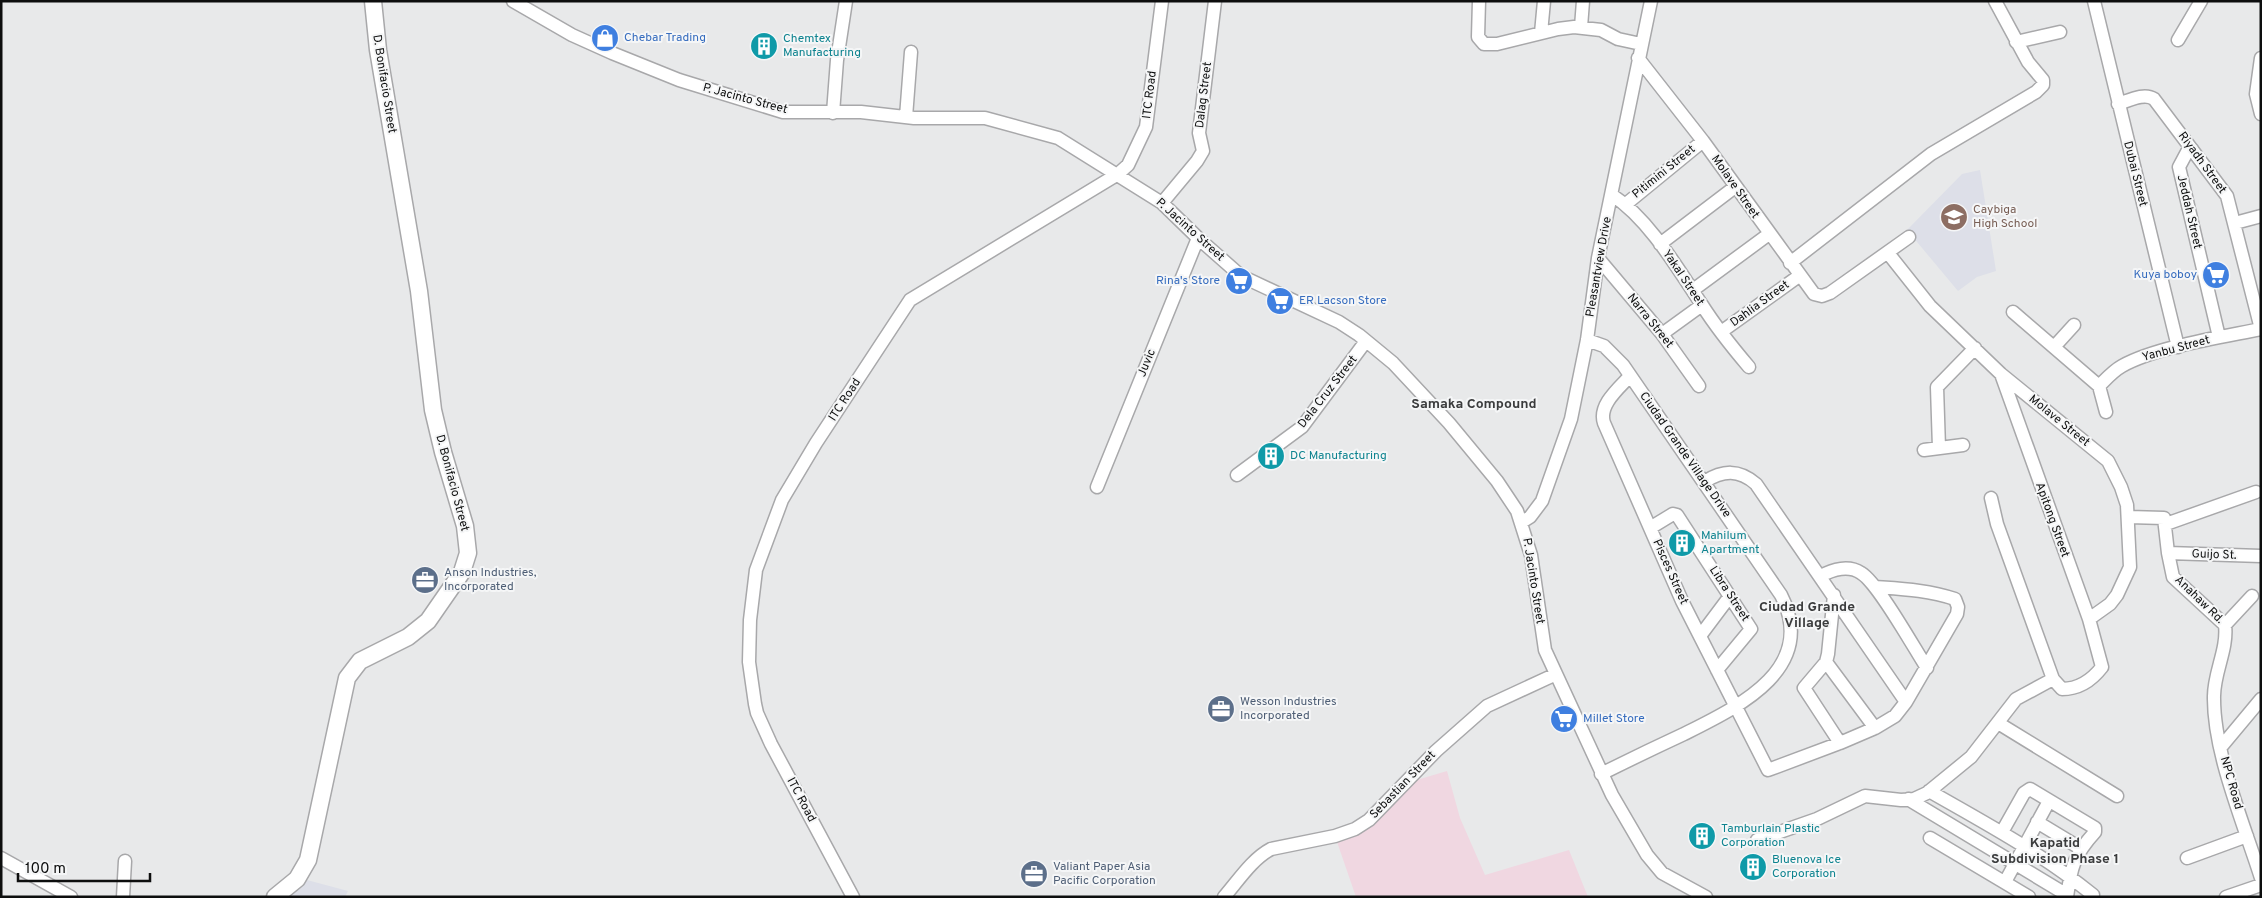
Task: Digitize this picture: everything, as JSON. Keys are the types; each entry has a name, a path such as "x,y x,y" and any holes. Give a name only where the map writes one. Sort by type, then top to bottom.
{"main road":[{"name":"D. Bonifacio Street","path":"275,897 297,879 308,860 341,700 350,672 360,661 408,636 428,621 462,572 468,553 465,526 443,452 433,410 419,291 380,59 373,1"}],"street":[{"name":"P. Jacinto Street","path":"513,1 572,35 679,80 783,112 860,112 906,117 985,118 1045,132 1118,174 1162,203 1241,276 1340,322 1366,341 1400,370 1449,423 1497,481 1522,522 1531,555 1542,638 1554,675 1601,774 1636,838 1654,864 1666,877 1706,897"},
{"path":"833,113 837,60 846,1"},
{"name":"ITC Road","path":"853,897 771,744 757,713 749,662 750,620 756,570 782,500 910,300 1118,174 1128,164 1146,127 1162,1"},
{"name":"Dalag Street","path":"1162,203 1203,151 1199,133 1215,1"},
{"path":"1479,1 1478,37 1484,44 1497,44 1558,29 1581,28 1601,30 1618,39 1641,44"},
{"path":"1541,34 1544,1"},
{"path":"1581,28 1582,1"},
{"name":"Pleasantview Drive","path":"1522,522 1536,510 1546,491 1571,419 1586,340 1598,258 1651,1"},
{"path":"1790,263 1931,154 2036,92 2042,85 2043,80 2028,62 1995,1"},
{"name":"Dubai Street","path":"2094,1 2178,347"},
{"path":"2178,40 2202,1"},
{"path":"2016,42 2060,32"},
{"path":"906,117 912,52"},
{"name":"Molave Street","path":"1638,58 1703,141 1811,292 1822,296 1835,290 1909,237"},
{"path":"2261,58 2256,94 2261,114"},
{"name":"Riyadh Street","path":"2118,104 2143,96 2151,96 2223,188 2235,223 2261,329"},
{"name":"Pitimini Street","path":"1626,204 1703,141"},
{"name":"Jeddah Street","path":"2192,149 2187,152 2179,167 2219,337"},
{"path":"1660,244 1735,187"},
{"name":"Yakal Street","path":"1612,196 1626,204 1660,244 1721,332 1749,367"},
{"path":"2235,223 2261,216"},
{"path":"1692,290 1769,234"},
{"name":"Juvic","path":"1097,488 1198,238"},
{"name":"Molave Street","path":"1888,253 1930,306 2001,374 2108,461 2121,487 2129,516 2130,567 2117,596 2110,604 2088,619"},
{"name":"Narra Street","path":"1598,258 1662,334 1699,386"},
{"name":"Dahlia Street","path":"1721,332 1799,276"},
{"path":"1662,334 1702,305"},
{"path":"2013,312 2099,386 2106,412"},
{"path":"2054,347 2074,325"},
{"name":"Yanbu Street","path":"2099,386 2127,363 2178,347 2261,329"},
{"name":"Ciudad Grande Village Drive","path":"1586,340 1598,343 1610,350 1630,376 1781,595 1791,619 1792,634 1783,660 1767,682 1746,701 1601,774"},
{"name":"Dela Cruz Street","path":"1236,475 1302,428 1366,341"},
{"path":"1938,448 1937,387 1975,348"},
{"name":"Apitong Street","path":"2001,374 2088,619 2102,667 2088,681 2068,689 2062,689 2053,679"},
{"name":"Pisces Street","path":"1630,376 1604,406 1602,418 1700,636 1768,770 1840,743"},
{"path":"1924,450 1963,445"},
{"path":"1704,482 1722,472 1731,472 1750,479 1764,494 1906,702"},
{"path":"2129,516 2164,518 2166,524 2256,492"},
{"path":"1758,840 1817,819 1842,805 1865,796 1908,799 1921,796 1971,757 2016,699 2053,679 1997,524 1991,498"},
{"name":"Libra Street","path":"1650,528 1673,514 1677,515 1751,629 1717,670"},
{"name":"Anahaw Rd.","path":"2166,524 2171,572 2176,582 2225,625 2225,642 2214,695 2221,747"},
{"name":"Guijo St.","path":"2168,554 2261,556"},
{"path":"1821,576 1837,569 1855,570 1862,573 1875,587 1927,668"},
{"path":"1834,595 1831,640 1826,662 1804,688 1840,743 1875,728 1895,716 1927,668 1957,614 1958,607 1955,599 1922,590 1875,587"},
{"path":"1700,636 1730,596"},
{"path":"2225,625 2252,596"},
{"path":"1826,662 1875,728"},
{"name":"Sebastian Street","path":"1224,897 1237,880 1264,853 1271,849 1335,836 1355,829 1369,820 1436,751 1487,706 1554,675"},
{"name":"NPC Road","path":"2261,699 2221,747 2229,780 2261,878"},
{"path":"1998,723 2117,796"},
{"path":"1908,799 2067,896 2074,859 2080,848 2095,832 2094,828 2030,789 2026,790 2002,832"},
{"path":"1929,791 2002,832 2070,876 2093,895"},
{"path":"2005,882 2049,802"},
{"path":"2037,822 2080,848"},
{"path":"2187,858 2248,836"},
{"path":"1930,838 2029,897"},
{"path":"1,858 72,897"},
{"path":"123,897 125,861"},
{"path":"2226,897 2261,885"}],"shaded area":[{"name":"Caybiga High School","path":"1980,170 1996,271 1977,277 1958,291 1907,230 1962,174"},
{"path":"1447,771 1460,818 1485,875 1569,850 1588,897 1356,897 1336,839 1410,782"},
{"path":"307,880 348,891 345,897 286,897"}],"place":[{"name":"Chebar Trading","path":"605,38"},
{"name":"Chemtex Manufacturing","path":"764,46"},
{"name":"Caybiga High School","path":"1954,217"},
{"name":"Kuya boboy","path":"2216,275"},
{"name":"Rina's Store","path":"1239,281"},
{"name":"ER Lacson Store","path":"1280,301"},
{"name":"DC Manufacturing","path":"1271,456"},
{"name":"Mahilum Apartment","path":"1682,543"},
{"name":"Anson Industries, Incorporated","path":"425,580"},
{"name":"Wesson Industries Incorporated","path":"1221,709"},
{"name":"Millet Store","path":"1564,719"},
{"name":"Tamburlain Plastic Corporation","path":"1702,836"},
{"name":"Bluenova Ice Corporation","path":"1753,867"},
{"name":"Valiant Paper Asia Pacific Corporation","path":"1034,874"}],"district":[{"name":"Samaka Compound","path":"1474,404"},
{"name":"Ciudad Grande Village","path":"1807,616"},
{"name":"Kapatid Subdivision Phase 1","path":"2055,852"}]}
